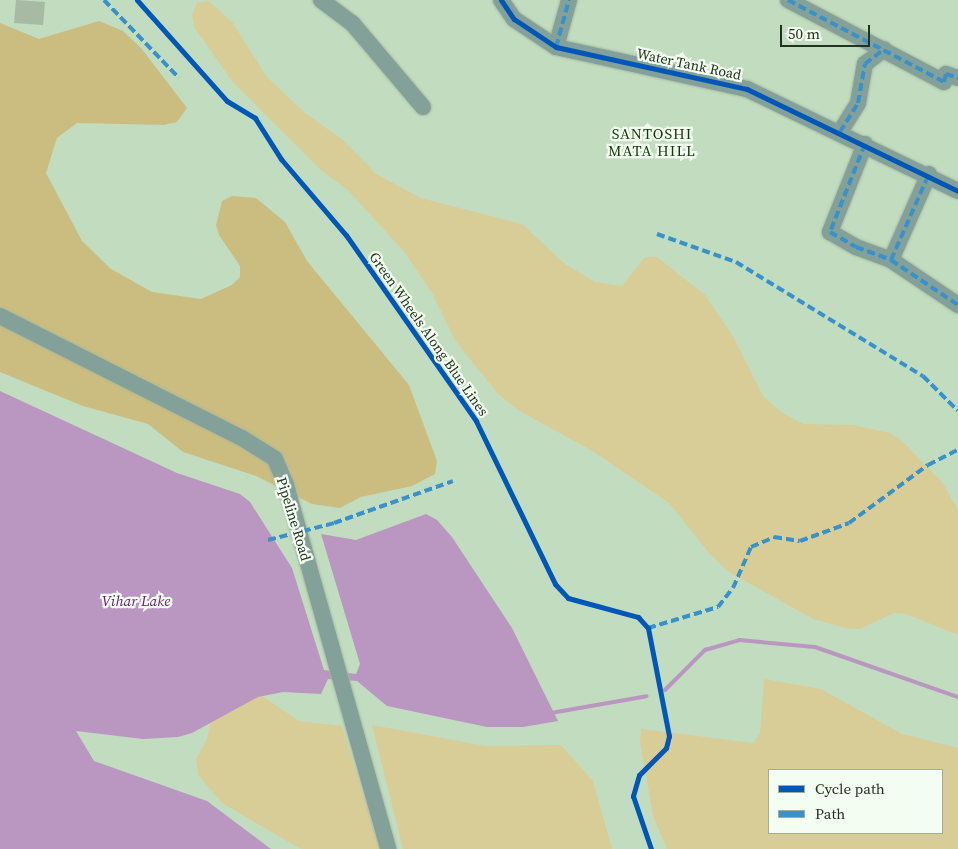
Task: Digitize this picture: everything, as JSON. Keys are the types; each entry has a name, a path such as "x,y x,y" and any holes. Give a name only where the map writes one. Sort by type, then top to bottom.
{"street":[{"path":"321,0 352,23 423,107"},
{"name":"Water Tank Road","path":"500,0 514,19 556,47 747,89 929,174 958,191"},
{"path":"556,47 569,0"},
{"path":"790,0 944,82 946,74 958,78"},
{"path":"840,132 858,103 865,64 884,49"},
{"path":"865,144 830,232 856,247 892,260 958,305"},
{"path":"892,260 929,174"},
{"name":"Pipeline Road","path":"0,316 242,438 275,459 286,486 388,849"}],"shaded area":[{"path":"209,1 233,23 266,76 305,113 343,140 376,174 421,198 522,224 565,264 595,282 622,286 645,257 657,257 705,295 734,338 763,396 781,412 803,424 853,425 890,433 900,439 942,482 958,510 958,635 906,614 894,613 860,629 849,629 813,619 729,572 710,554 669,503 594,452 518,410 498,394 456,342 432,293 405,253 348,190 322,171 232,81 194,27 192,14 197,3"},
{"path":"99,21 123,31 141,48 187,108 177,122 164,125 77,123 57,138 46,173 82,241 111,269 152,292 201,299 232,285 240,277 240,266 219,235 216,225 222,201 232,196 256,198 285,222 307,261 409,385 437,461 435,474 412,486 361,497 340,508 312,504 256,476 183,452 148,424 83,406 0,372 0,23 39,39"},
{"path":"764,679 821,689 902,734 958,748 958,849 667,849 653,816 640,741 641,729 754,743 760,733"},
{"path":"249,687 299,721 342,726 380,849 301,849 222,803 198,775 196,759 207,739 214,707"},
{"path":"372,725 486,746 561,745 593,781 612,849 403,849"}],"water":[{"name":"Vihar Lake","path":"0,391 177,473 240,494 250,502 292,568 324,670 356,674 360,664 321,534 356,540 426,514 437,520 452,537 512,628 558,721 523,727 487,727 387,706 357,681 328,679 321,694 283,692 258,697 192,733 178,737 143,739 76,731 94,761 207,801 271,849 0,849"}],"building":[{"path":"16,0 45,2 43,25 14,23"}],"waterway":[{"path":"665,690 705,650 739,640 815,647 958,697"},
{"path":"551,713 647,696"}],"marked path":[{"path":"104,0 179,78"},
{"path":"556,47 569,0"},
{"path":"788,0 944,82 946,74 958,78"},
{"path":"840,132 858,103 865,64 884,49"},
{"path":"865,144 830,232 856,247 891,260 958,305"},
{"path":"891,260 929,174"},
{"path":"657,234 736,262 923,376 958,411"},
{"path":"648,628 718,607 733,588 751,547 774,537 800,541 849,523 928,465 958,450"},
{"path":"268,540 334,523 453,481"}],"cycle path":[{"name":"Green Wheels Along Blue Lines","path":"137,0 227,101 255,118 281,159 346,235 476,421 555,584 568,598 638,617 648,628 669,736 666,748 639,775 633,796 651,849"},
{"path":"501,0 514,19 556,47 747,89 958,191"}],"district":[{"name":"SANTOSHI MATA HILL","path":"652,142"}]}
